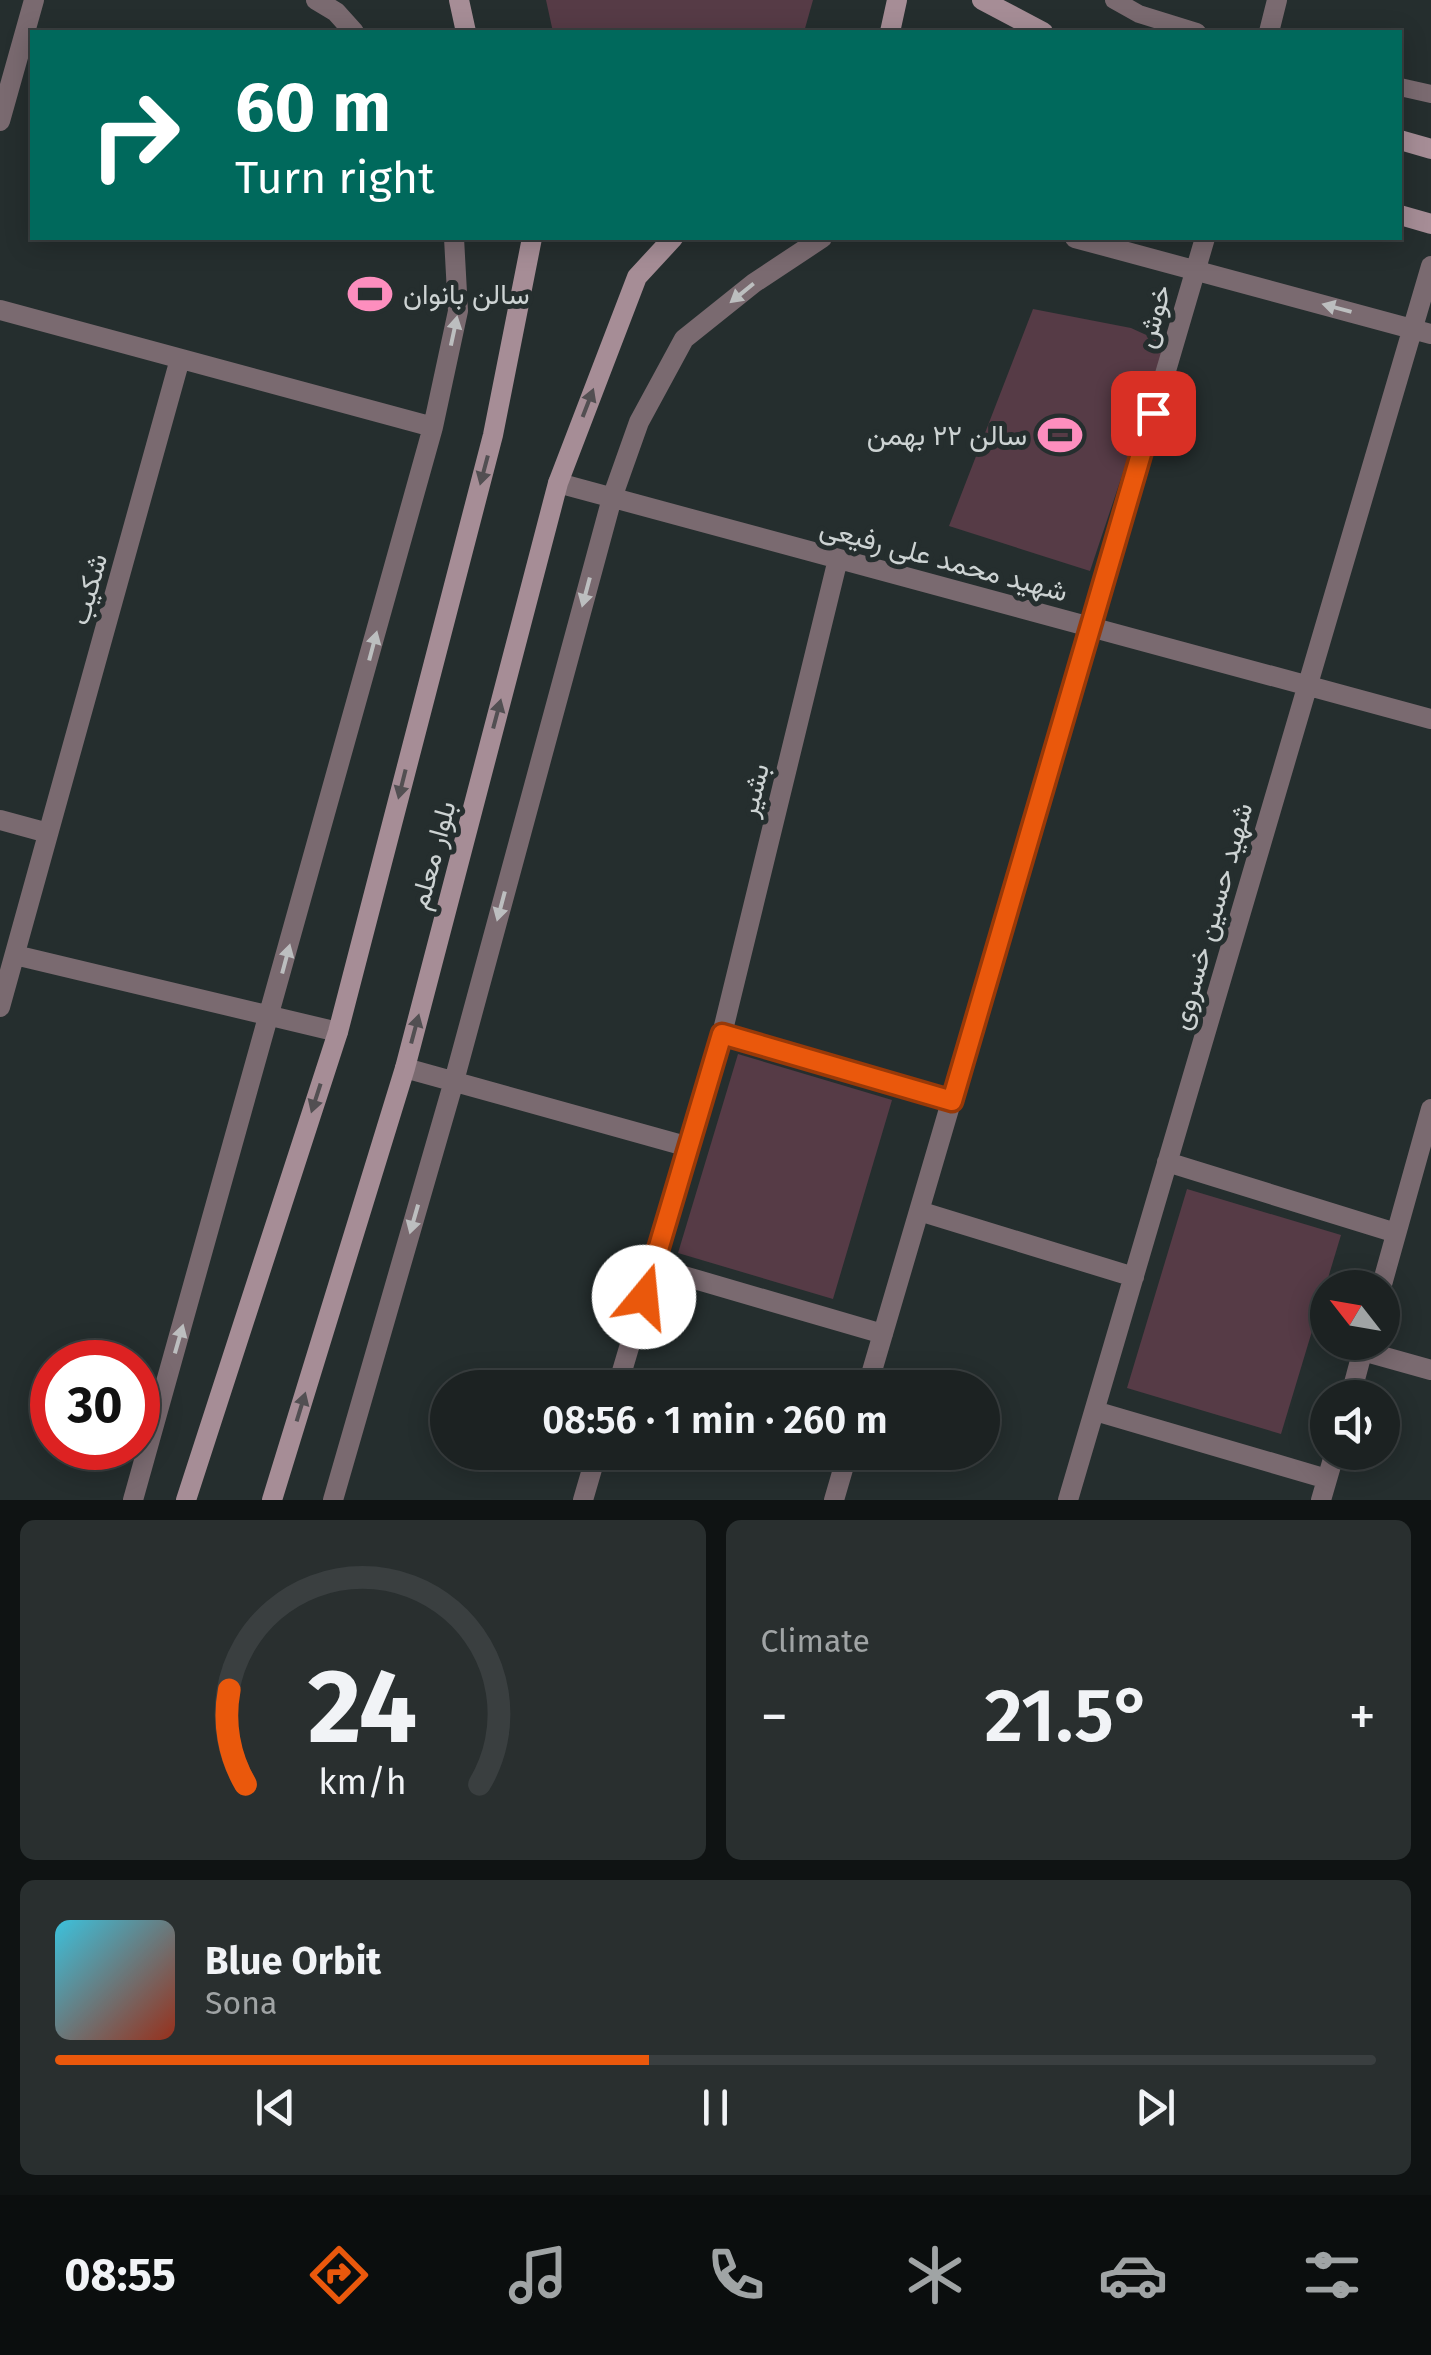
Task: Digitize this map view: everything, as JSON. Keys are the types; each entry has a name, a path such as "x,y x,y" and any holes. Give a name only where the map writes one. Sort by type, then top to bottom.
{"main road":[{"path":"890,30 897,0"},
{"path":"982,0 1039,30"},
{"path":"456,2 465,30"},
{"path":"1402,141 1431,149"},
{"path":"1402,215 1431,224"},
{"name":"بلوار معلم","path":"186,1500 338,1032 493,435 532,240"},
{"name":"بلوار معلم","path":"272,1500 405,1068 558,483 636,277 671,240"}],"street":[{"path":"0,121 34,0"},
{"path":"316,0 336,12 352,30"},
{"path":"1270,30 1277,0"},
{"path":"133,1500 433,427 458,311 454,240"},
{"path":"333,1500 454,1081 612,498 638,422 684,340 754,283 819,240"},
{"path":"1082,240 1422,331"},
{"name":"خوش","path":"883,1334 1203,240"},
{"name":"شهید حسین خسروی","path":"1095,1410 1308,686 1422,331 1431,266"},
{"path":"0,310 433,427"},
{"name":"شکیب","path":"0,1007 180,359"},
{"name":"شهید محمد علی رفیعی","path":"558,483 1431,719"},
{"name":"بشیر","path":"653,1267 722,1034 838,559"},
{"path":"0,820 48,833"},
{"path":"15,955 338,1032"},
{"path":"722,1034 952,1101"},
{"path":"405,1068 688,1147"},
{"path":"1386,1270 1431,1109"},
{"path":"1168,1162 1396,1233"},
{"path":"919,1211 1134,1278"},
{"path":"622,1370 653,1267 883,1334 872,1370"},
{"path":"1400,1359 1431,1370"},
{"path":"1068,1500 1095,1410 1324,1490"},
{"path":"583,1500 592,1470"},
{"path":"834,1500 843,1470"}],"lane":[{"path":"1114,0 1139,14 1191,30"},
{"path":"1402,87 1431,94"}],"shaded area":[{"path":"546,0 813,0 805,30 553,30"},
{"name":"سالن ۲۲ بهمن","path":"1033,309 1131,328 1166,344 1090,571 949,526"},
{"path":"738,1054 892,1100 833,1299 678,1253"},
{"path":"1187,1189 1341,1235 1330,1270 1310,1270 1310,1338 1281,1434 1127,1388"}],"place":[{"name":"سالن بانوان","path":"370,294"},
{"name":"سالن ۲۲ بهمن","path":"1060,435"}],"route":[{"path":"644,1297 722,1034 952,1101 1153,413"}]}
